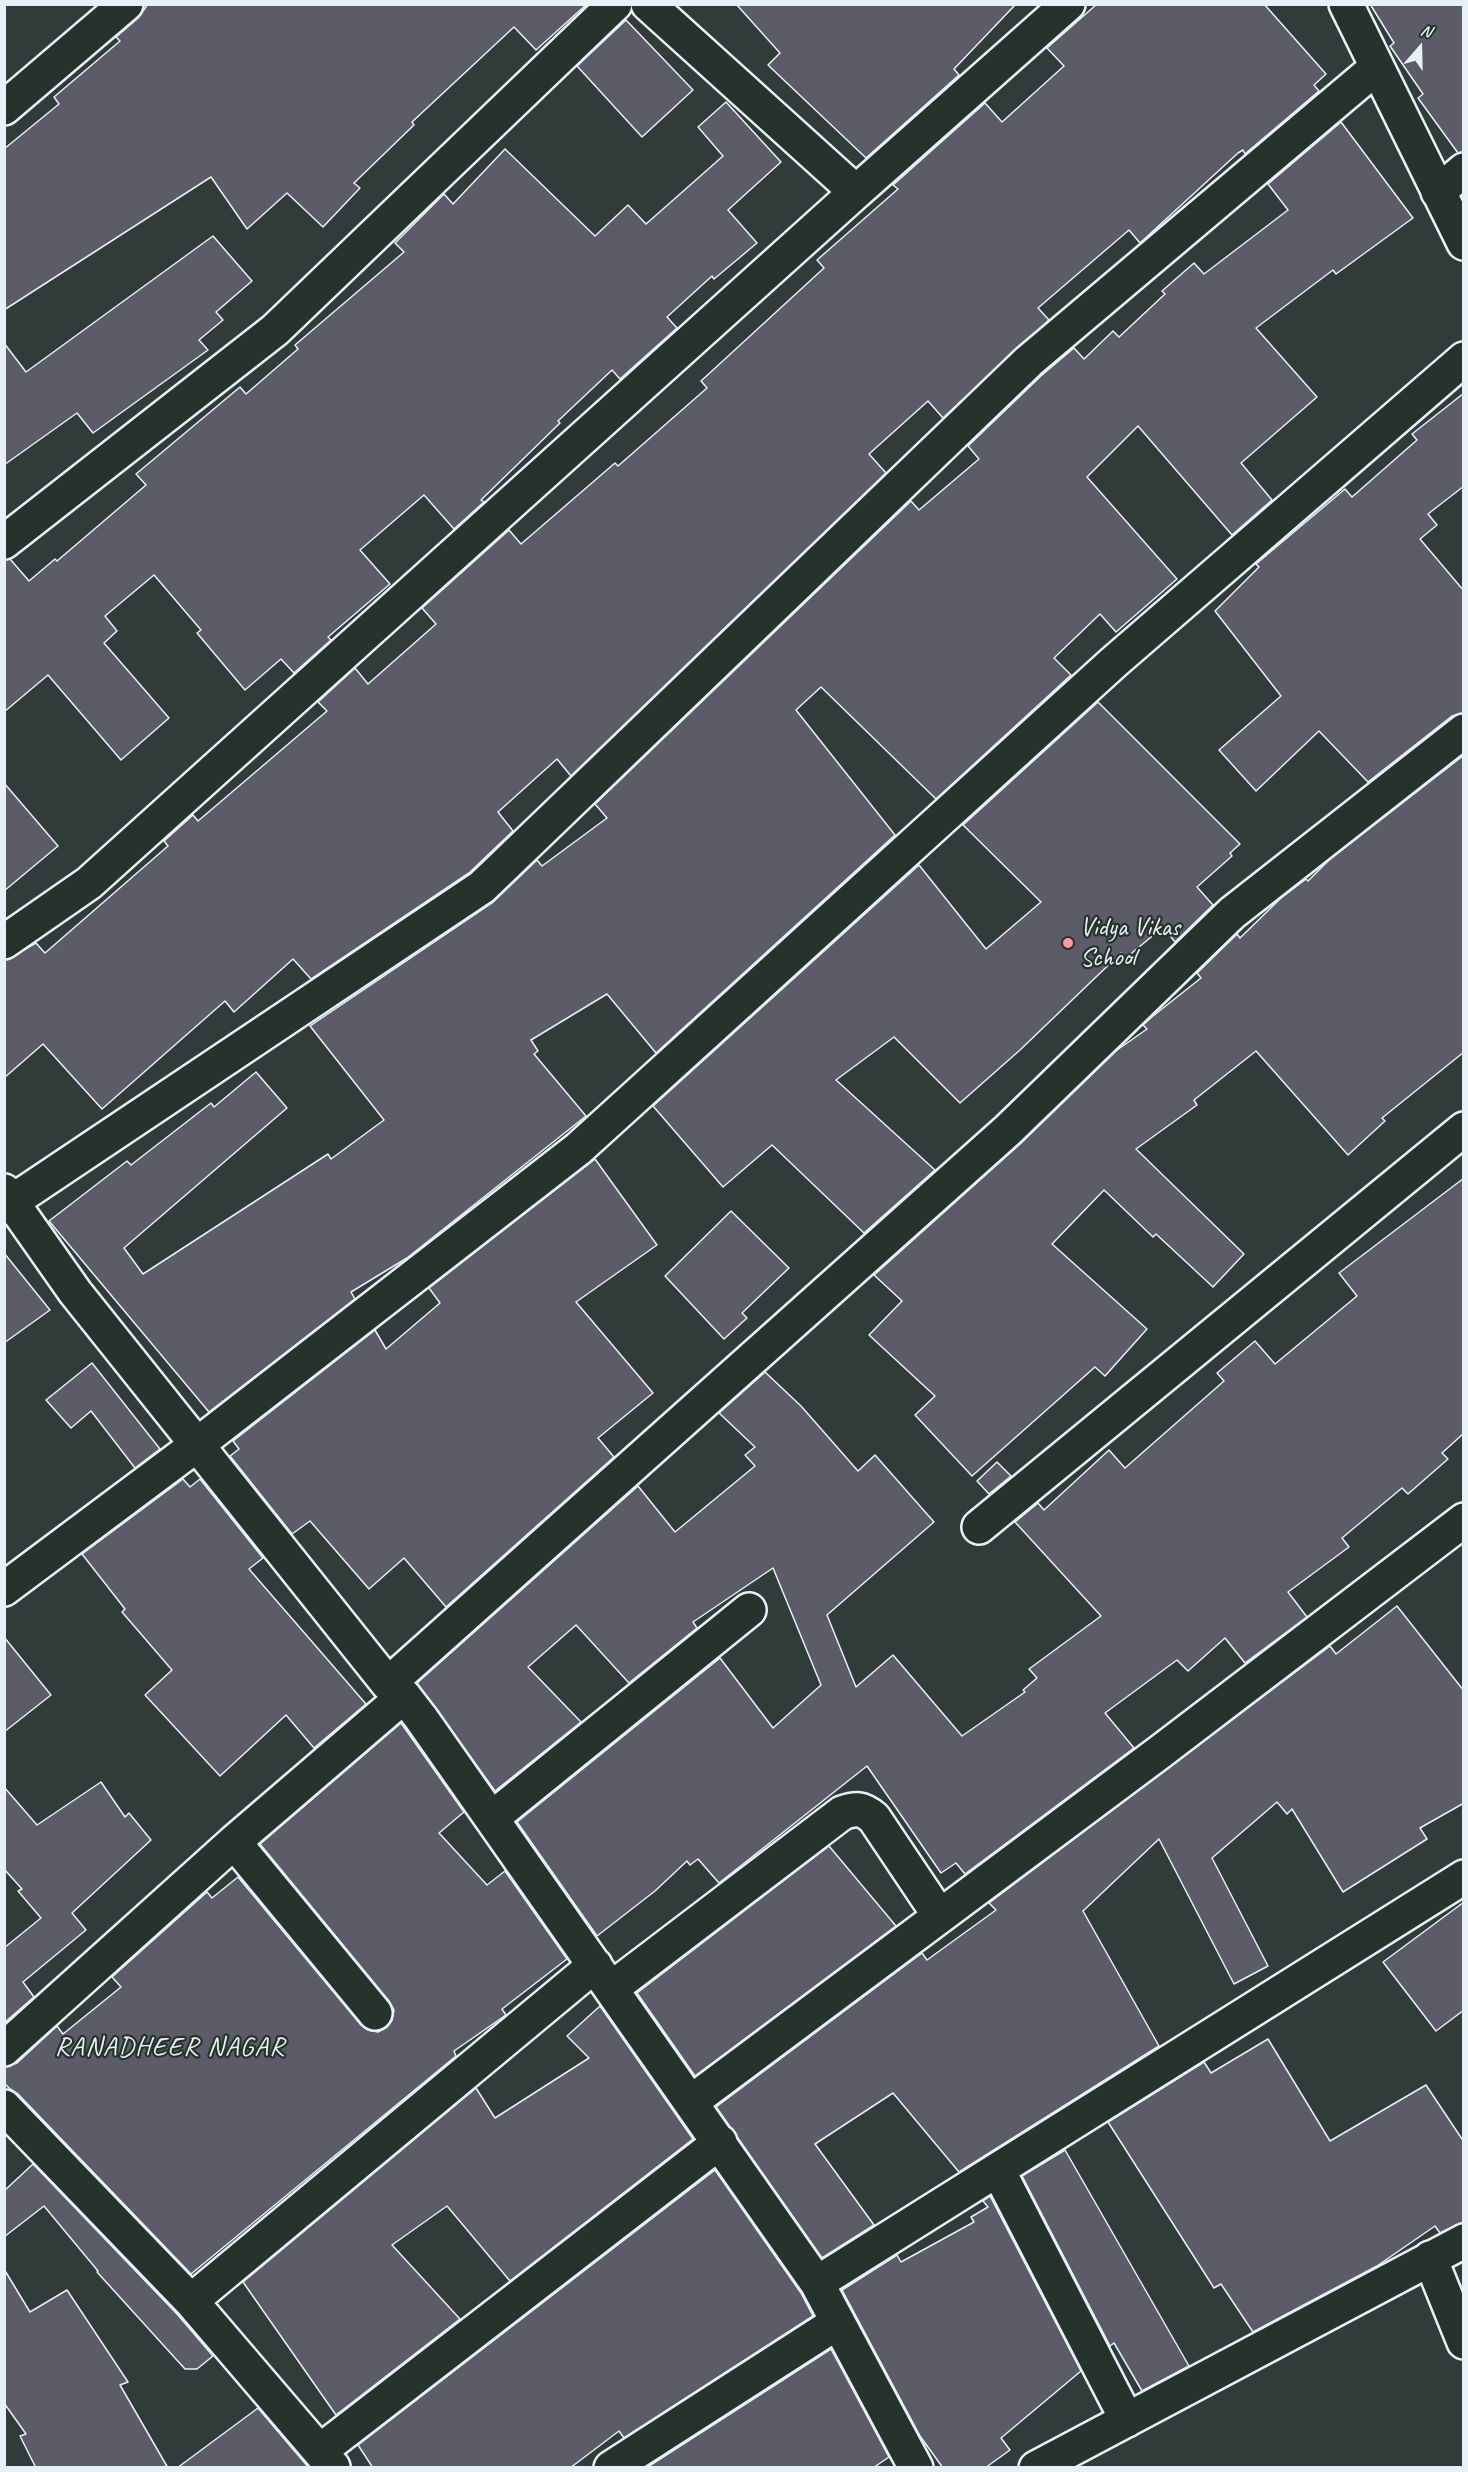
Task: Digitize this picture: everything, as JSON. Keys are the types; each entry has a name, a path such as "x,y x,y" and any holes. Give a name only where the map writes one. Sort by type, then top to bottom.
{"street":[{"path":"4,108 126,4"},
{"path":"4,542 275,330 615,4"},
{"path":"648,4 856,192"},
{"path":"4,942 89,883 1068,4"},
{"path":"1346,4 1464,243"},
{"path":"916,2468 818,2283 492,1818 396,1690 75,1292 7,1200 482,887 1029,361 1377,67"},
{"path":"1438,192 1464,170"},
{"path":"4,1589 198,1444 578,1149 1114,662 1464,359"},
{"path":"4,2049 234,1842 396,1690 1008,1130 1233,913 1464,730"},
{"path":"979,1527 1464,1129"},
{"path":"691,2102 1160,1752 1464,1520"},
{"path":"492,1818 749,1611"},
{"path":"191,2301 604,1976 842,1814 855,1809 864,1810 874,1818 939,1916"},
{"path":"234,1842 375,2013"},
{"path":"818,2283 1464,1877"},
{"path":"4,2108 191,2301 327,2459 720,2142"},
{"path":"998,2170 1127,2420"},
{"path":"1036,2468 1464,2241"},
{"path":"1430,2258 1464,2342"},
{"path":"611,2468 838,2322"}],"building":[{"path":"148,4 587,4 536,50 514,27 412,122 414,125 354,183 360,188 323,227 287,193 247,229 211,177 4,310 4,149 59,104 54,97 120,41 116,37 138,18"},
{"path":"736,4 1016,4 954,69 959,75 866,158 768,65 780,53"},
{"path":"1097,4 1264,4 1326,74 1314,85 1319,91 1245,154 1243,150 1238,153 1140,243 1129,230 1038,308 1049,320 943,418 928,401 869,454 886,473 571,776 557,759 498,812 513,831 470,872 311,979 293,959 234,1012 225,1001 102,1109 43,1044 4,1078 4,961 36,943 45,953 168,846 164,841 193,815 198,821 327,711 318,702 355,668 368,684 436,624 422,608 509,530 521,544 615,463 618,466 707,388 701,381 824,268 817,260 898,189 893,185 985,103 1002,122 1064,66 1047,48"},
{"path":"1370,4 1464,4 1464,152 1458,153 1418,98 1423,94 1390,46 1394,43"},
{"path":"626,20 693,90 642,137 577,66"},
{"path":"726,102 781,162 728,210 757,243 714,279 712,276 667,317 677,328 620,379 612,370 558,421 560,423 481,500 484,502 454,529 424,495 360,550 390,584 328,637 331,640 294,673 281,659 245,690 197,633 201,630 154,575 105,616 117,631 104,643 169,718 121,760 48,675 4,712 4,560 10,559 29,581 55,559 57,561 146,485 136,474 240,387 246,394 298,349 295,345 404,252 395,243 444,194 453,204 505,149 595,236 628,205 646,224 723,156 698,127"},
{"path":"1341,122 1413,218 1336,274 1333,270 1256,328 1317,397 1241,463 1272,500 1232,535 1138,426 1087,477 1177,579 1116,632 1100,614 1054,658 1071,675 936,799 821,687 796,710 895,835 656,1053 607,994 531,1040 538,1051 534,1054 586,1116 407,1258 351,1292 355,1299 209,1412 49,1221 127,1161 131,1165 211,1103 214,1107 256,1072 287,1108 124,1248 143,1274 328,1154 331,1159 384,1120 310,1026 492,903 537,860 542,866 607,818 595,804 911,501 919,510 979,459 968,446 1042,375 1074,348 1084,359 1113,331 1119,337 1165,294 1162,291 1194,263 1204,274 1288,210 1268,184"},
{"path":"213,236 252,281 216,312 223,320 199,340 208,350 93,433 77,413 4,465 4,343 26,372"},
{"path":"1464,393 1464,486 1428,514 1437,525 1420,539 1464,591 1464,713 1452,716 1368,782 1319,731 1256,791 1219,750 1281,696 1215,611 1259,567 1256,564 1345,489 1352,497 1417,440 1412,434"},
{"path":"1098,702 1240,844 1230,853 1232,856 1197,887 1213,905 1175,942 1163,927 1126,958 1121,953 1020,1050 960,1103 894,1037 836,1080 935,1170 864,1233 772,1145 723,1187 653,1106 919,865 986,949 1041,902 963,825"},
{"path":"1464,755 1464,1052 1382,1118 1385,1121 1348,1155 1256,1051 1194,1100 1197,1105 1136,1149 1244,1254 1213,1287 1156,1234 1153,1237 1104,1190 1052,1244 1147,1329 1105,1376 1095,1367 972,1476 915,1415 935,1396 869,1335 902,1301 874,1275 1021,1143 1117,1050 1147,1029 1143,1025 1201,978 1197,973 1237,934 1240,938 1281,898 1306,879 1308,881 1329,860"},
{"path":"4,783 58,846 4,891"},
{"path":"595,1159 657,1245 576,1302 653,1393 598,1438 614,1457 446,1607 404,1558 369,1589 310,1521 292,1534 230,1456 239,1449 233,1441 375,1330 386,1349 440,1303 429,1288"},
{"path":"1464,1178 1464,1433 1442,1453 1448,1459 1408,1494 1402,1488 1342,1538 1349,1547 1288,1592 1307,1617 1245,1663 1225,1638 1188,1671 1177,1660 1105,1713 1134,1748 965,1874 956,1863 941,1873 867,1766 719,1883 698,1859 690,1865 687,1861 655,1891 597,1936 517,1822 720,1658 773,1728 821,1685 773,1568 693,1622 697,1628 629,1683 576,1625 528,1667 581,1722 495,1791 417,1683 638,1486 675,1532 755,1466 745,1455 755,1447 719,1413 765,1372 801,1406 858,1471 875,1455 934,1522 827,1615 856,1687 893,1655 962,1736 1025,1692 1023,1690 1037,1678 1029,1669 1101,1616 1015,1522 1038,1503 1044,1510 1109,1450 1125,1468 1224,1381 1217,1373 1255,1341 1275,1364 1357,1296 1339,1273"},
{"path":"731,1211 789,1268 742,1313 747,1318 724,1339 665,1276"},
{"path":"4,1253 50,1310 4,1343"},
{"path":"92,1363 160,1449 135,1468 91,1411 71,1428 46,1400"},
{"path":"997,1462 1011,1476 989,1494 977,1481"},
{"path":"183,1479 190,1487 200,1479 263,1558 249,1569 366,1704 314,1748 286,1715 220,1776 145,1695 172,1670 122,1612 125,1609 82,1554"},
{"path":"1397,1606 1464,1691 1464,1803 1420,1828 1427,1839 1343,1892 1292,1809 1287,1814 1277,1802 1212,1858 1268,1966 1234,1984 1159,1839 1083,1911 1159,2046 959,2172 893,2093 815,2144 874,2225 822,2258 716,2107 922,1953 927,1960 996,1910 989,1903 1330,1646 1336,1654"},
{"path":"4,1637 51,1695 4,1732"},
{"path":"401,1723 464,1812 439,1833 487,1885 505,1871 567,1959 502,2009 506,2015 454,2051 456,2056 191,2274 18,2094 4,2083 4,2067 17,2063 57,2026 63,2034 121,1987 112,1977 207,1892 212,1898 238,1877 361,2025 368,2030 378,2032 387,2027 392,2020 394,2010 389,2001 260,1844"},
{"path":"101,1782 125,1817 129,1813 151,1840 72,1913 86,1930 23,1982 34,1997 4,2023 4,1948 41,1918 18,1891 22,1889 4,1869 4,1787 37,1825"},
{"path":"829,1846 896,1926 695,2076 637,1993"},
{"path":"1464,1902 1464,2010 1436,2031 1383,1962"},
{"path":"600,2006 693,2139 510,2281 447,2206 392,2245 460,2319 336,2415 243,2282 476,2088 495,2118 589,2058 567,2036"},
{"path":"1268,2039 1330,2141 1426,2085 1464,2142 1464,2222 1440,2233 1435,2226 1377,2266 1253,2332 1221,2284 1214,2288 1108,2122 1204,2062 1211,2073"},
{"path":"1065,2150 1189,2366 1142,2391 1114,2343 1110,2346 1022,2176"},
{"path":"33,2164 177,2314 213,2356 197,2369 185,2369 97,2272 44,2206 4,2237 4,2191"},
{"path":"715,2170 801,2293 813,2316 624,2438 619,2431 570,2468 373,2468 358,2445"},
{"path":"990,2196 1081,2371 1001,2438 1010,2450 985,2468 943,2468 920,2436 842,2290 897,2255 901,2262 974,2222 971,2217 988,2207 983,2201"},
{"path":"4,2269 30,2312 67,2290 128,2382 120,2385 168,2468 36,2468 20,2436 26,2434 4,2403"},
{"path":"831,2349 889,2457 873,2468 646,2468"},
{"path":"258,2408 309,2468 177,2468"}],"place":[{"name":"Vidya Vikas School","path":"1068,943"}],"district":[{"name":"RANADHEER NAGAR","path":"170,2048"}]}
